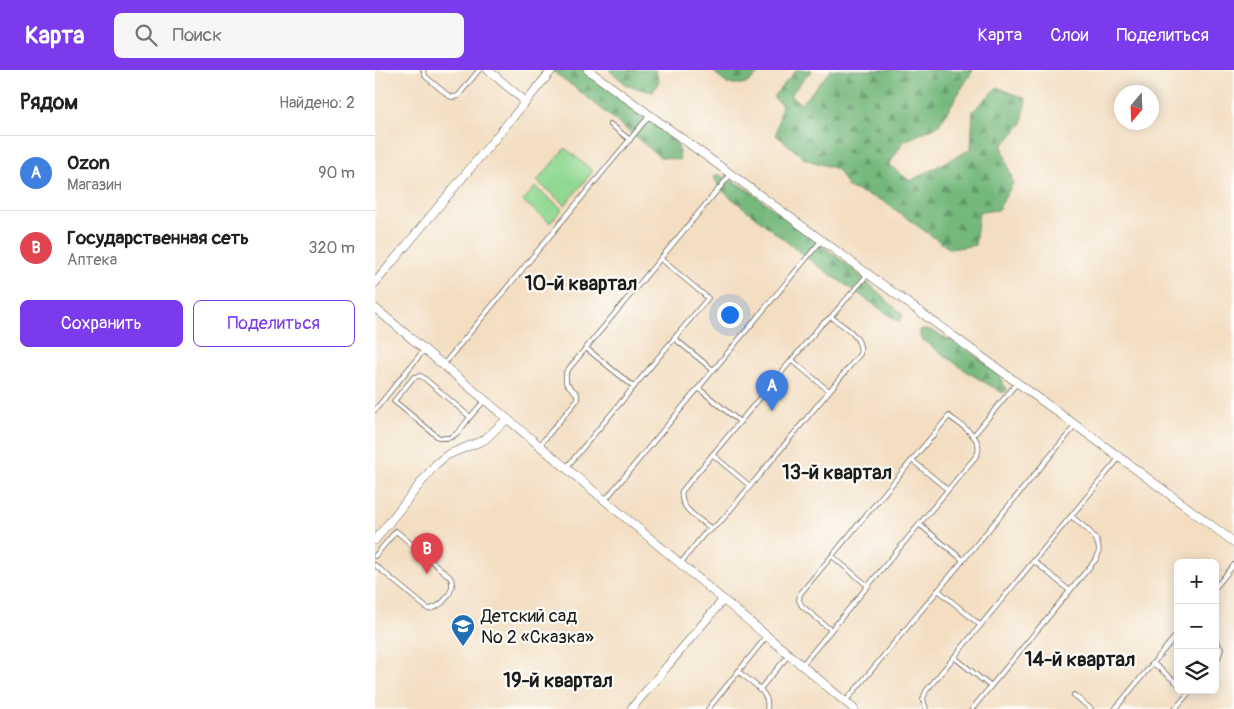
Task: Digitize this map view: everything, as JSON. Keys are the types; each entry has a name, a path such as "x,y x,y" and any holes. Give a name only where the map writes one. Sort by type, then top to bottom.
{"street":[{"path":"488,70 526,102"},
{"path":"375,283 552,70"},
{"path":"588,70 1234,542"},
{"path":"375,308 854,709"},
{"path":"375,540 441,460 484,440 507,419"},
{"path":"634,708 723,600"}],"lane":[{"path":"423,70 426,77 453,98 458,96 479,70"},
{"path":"443,365 650,116"},
{"path":"610,124 630,140"},
{"path":"539,446 577,400 577,394 566,383 566,372 731,174"},
{"path":"605,500 821,240"},
{"path":"566,468 708,298 661,258"},
{"path":"711,529 685,507 681,498 682,491 821,325 831,317 868,274"},
{"path":"680,564 704,534 722,520 860,354 860,342 831,317"},
{"path":"674,338 713,370"},
{"path":"586,348 633,387"},
{"path":"375,410 424,349"},
{"path":"792,360 829,391"},
{"path":"394,400 414,377 421,376 471,417"},
{"path":"973,436 1017,383"},
{"path":"698,388 740,422"},
{"path":"387,395 443,439 451,438 455,435 485,400"},
{"path":"802,666 977,454 979,445 973,436 949,416 799,597 802,606 831,630"},
{"path":"845,702 1076,425"},
{"path":"713,455 750,486"},
{"path":"926,709 923,699 926,691 1120,457"},
{"path":"912,460 948,490"},
{"path":"972,709 1097,558 1100,547 1096,538 1071,516"},
{"path":"375,565 428,609 438,606 452,589 453,582 451,577 388,524"},
{"path":"919,524 963,560"},
{"path":"375,556 396,531"},
{"path":"832,556 868,586"},
{"path":"1034,561 1070,591"},
{"path":"1219,583 1234,565"},
{"path":"938,590 980,625"},
{"path":"708,709 767,636"},
{"path":"1115,709 1174,638"},
{"path":"759,690 789,655"},
{"path":"954,656 991,686"},
{"path":"1153,663 1174,681"},
{"path":"738,672 766,695 768,699 767,709"},
{"path":"1175,709 1186,694"},
{"path":"1074,695 1091,709"}],"green space":[{"path":"551,70 587,70 678,144 680,160 660,157"},
{"path":"609,70 655,70 659,81 653,92 628,86"},
{"path":"712,70 760,70 746,84 727,84"},
{"path":"796,70 812,70 790,95 801,104 831,70 973,70 939,125 903,142 889,165 910,181 971,149 973,111 997,87 1026,99 1022,124 1002,146 1013,183 998,210 979,212 975,245 950,249 883,201 848,187 837,169 805,159 776,135 782,105 773,97"},
{"path":"565,148 593,171 565,205 537,181"},
{"path":"717,174 743,186 853,269 903,315 899,322 811,261 720,189 714,177"},
{"path":"535,187 562,209 550,223 523,201"},
{"path":"920,330 930,330 961,345 997,372 1007,391 1003,393 969,373 920,338"}],"place":[{"name":"Ozon","path":"772,411"},
{"name":"Государственная сеть","path":"427,574"},
{"name":"Детский сад № 2 «Сказка»","path":"463,647"}],"district":[{"name":"10-й квартал","path":"581,283"},
{"name":"13-й квартал","path":"837,472"},
{"name":"14-й квартал","path":"1080,659"},
{"name":"19-й квартал","path":"558,680"}]}
